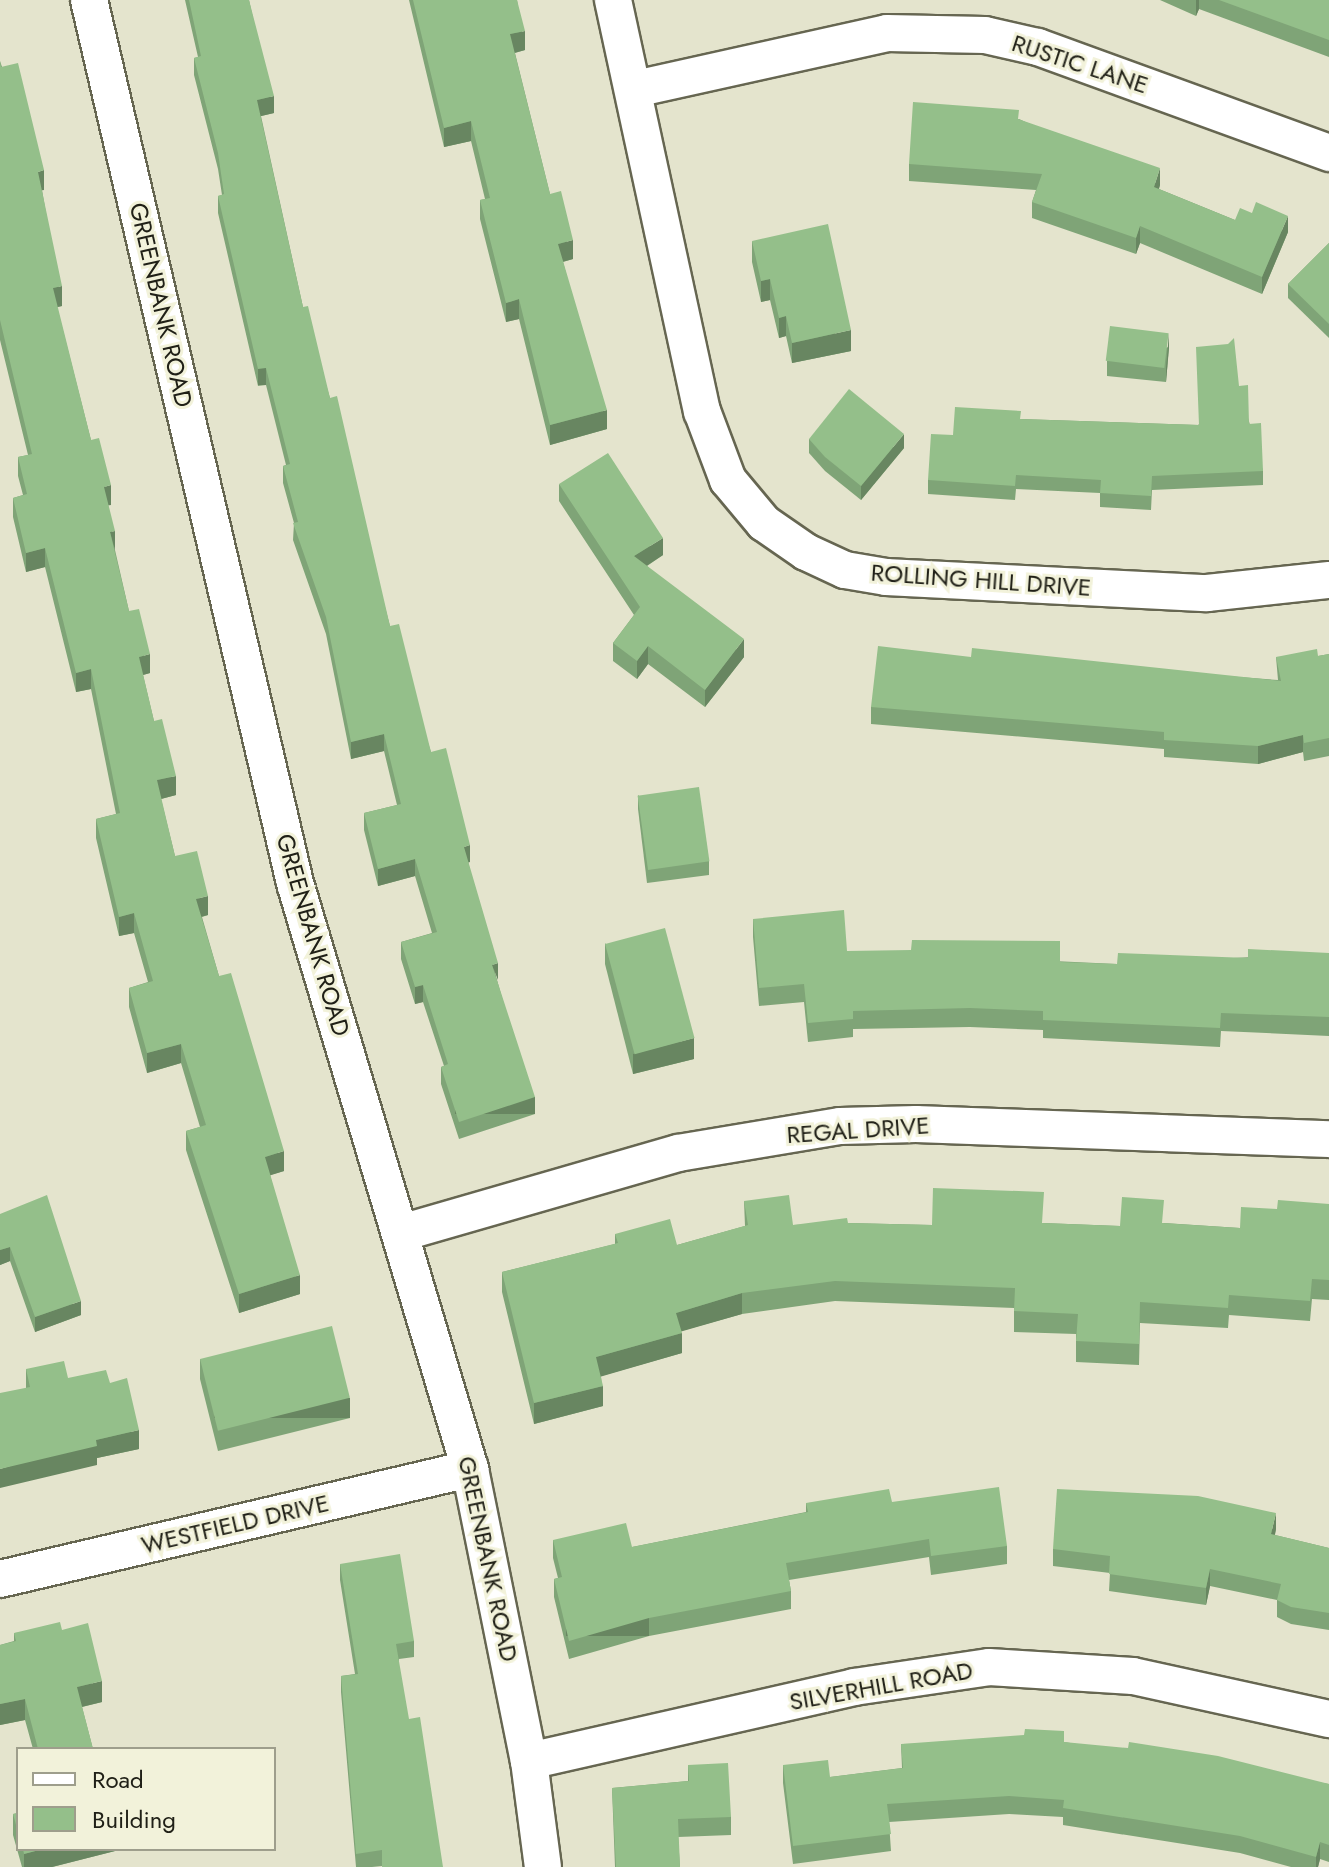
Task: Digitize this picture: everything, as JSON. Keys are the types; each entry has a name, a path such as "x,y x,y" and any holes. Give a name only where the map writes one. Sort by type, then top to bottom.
{"street":[{"name":"GREENBANK ROAD","path":"89,0 295,883 470,1469 529,1761 543,1867"},
{"name":"ROLLING HILL DRIVE","path":"613,0 713,447 745,503 786,540 845,570 886,577 1207,593 1329,580"},
{"name":"RUSTIC LANE","path":"635,89 887,33 985,35 1038,47 1329,153"},
{"name":"REGAL DRIVE","path":"401,1233 678,1153 840,1126 916,1124 1329,1139"},
{"name":"WESTFIELD DRIVE","path":"0,1579 470,1469"},
{"name":"SILVERHILL ROAD","path":"529,1761 854,1687 989,1667 1133,1676 1329,1719"}],"building":[{"path":"189,0 249,0 274,96 257,100 303,307 308,306 330,398 337,396 390,626 399,624 431,752 446,748 470,845 464,847 498,963 492,965 535,1097 459,1122 441,1067 448,1064 423,985 415,987 401,942 437,932 415,859 378,869 364,813 401,804 384,734 351,742 326,617 293,523 298,522 283,466 290,464 266,368 258,369 218,196 224,194 218,153 194,58 201,56"},
{"path":"413,0 517,0 525,31 510,34 550,194 561,191 573,240 558,244 607,410 550,425 519,299 506,303 480,200 490,198 471,121 444,128"},
{"path":"1219,0 1329,0 1329,40"},
{"path":"0,61 1,67 18,63 44,170 38,172 62,286 53,288 91,440 99,438 111,485 104,487 115,531 110,532 129,611 139,609 150,654 139,657 154,721 162,719 176,776 157,780 175,856 197,851 208,896 196,899 219,976 231,973 284,1151 265,1157 300,1275 239,1294 186,1131 206,1125 181,1044 147,1053 129,988 153,981 134,913 119,917 96,819 120,813 91,669 76,673 45,548 26,553 13,498 27,494 18,457 32,454 0,320"},
{"path":"913,102 1019,110 1018,119 1160,168 1154,187 1235,220 1240,208 1252,213 1256,202 1288,216 1262,277 1140,226 1136,238 1032,202 1042,174 909,164"},
{"path":"828,224 851,330 792,343 786,316 779,318 770,279 761,281 752,241"},
{"path":"1329,243 1329,324 1288,284"},
{"path":"1110,326 1169,333 1164,368 1106,361"},
{"path":"1234,338 1239,386 1248,385 1249,424 1261,423 1263,471 1152,476 1151,496 1100,493 1101,480 1016,475 1015,486 928,480 931,434 953,435 955,407 1021,411 1020,419 1199,425 1196,347 1228,344"},
{"path":"849,389 904,434 861,486 825,457 809,439"},
{"path":"608,453 663,538 634,556 744,639 705,690 648,646 637,661 613,643 640,607 559,484"},
{"path":"878,646 971,657 972,648 1281,681 1276,657 1317,649 1318,656 1329,654 1329,738 1304,743 1303,735 1258,746 1164,740 1164,732 871,707"},
{"path":"699,787 709,861 648,870 638,796"},
{"path":"844,910 847,951 911,950 912,940 1060,941 1060,962 1117,964 1118,953 1248,958 1248,949 1329,953 1329,1017 1221,1013 1220,1028 1043,1020 1043,1011 970,1008 853,1011 853,1019 808,1023 804,984 759,988 753,919"},
{"path":"665,928 695,1038 635,1054 605,944"},
{"path":"933,1188 1044,1192 1042,1223 1120,1226 1122,1197 1164,1200 1162,1223 1240,1228 1241,1207 1277,1209 1278,1200 1329,1204 1329,1280 1312,1279 1310,1301 1229,1295 1228,1308 1140,1302 1139,1344 1076,1341 1078,1314 1014,1311 1015,1288 835,1281 742,1293 676,1313 682,1333 596,1357 603,1386 534,1403 502,1272 618,1243 615,1234 670,1219 677,1245 748,1225 744,1201 789,1195 793,1225 847,1218 848,1223 932,1225"},
{"path":"47,1195 81,1301 35,1317 10,1247 0,1250 0,1214"},
{"path":"332,1326 350,1398 218,1431 200,1359"},
{"path":"64,1361 68,1378 106,1370 110,1383 127,1378 139,1430 96,1440 97,1446 0,1469 0,1393 30,1387 26,1369"},
{"path":"999,1487 1007,1546 931,1556 929,1539 786,1563 791,1591 649,1618 569,1641 554,1579 562,1577 553,1540 626,1523 632,1547 808,1512 806,1503 889,1489 892,1502"},
{"path":"1057,1489 1198,1496 1276,1513 1271,1534 1329,1548 1329,1613 1291,1607 1277,1600 1281,1584 1210,1569 1206,1588 1109,1574 1110,1556 1053,1549"},
{"path":"400,1554 414,1641 396,1644 409,1719 420,1717 443,1867 382,1867 382,1850 356,1854 341,1676 358,1674 340,1564"},
{"path":"60,1622 62,1630 88,1623 102,1681 77,1687 92,1747 37,1747 25,1699 0,1704 0,1645 16,1641 14,1633"},
{"path":"1025,1729 1064,1731 1064,1742 1128,1748 1129,1742 1218,1756 1329,1784 1329,1845 1320,1842 1316,1857 1240,1836 1063,1808 1064,1800 1009,1796 887,1804 891,1834 793,1846 783,1765 828,1760 830,1777 903,1768 901,1744 1024,1735"},
{"path":"728,1763 731,1817 678,1819 680,1867 616,1867 612,1788 689,1781 688,1765"}]}
